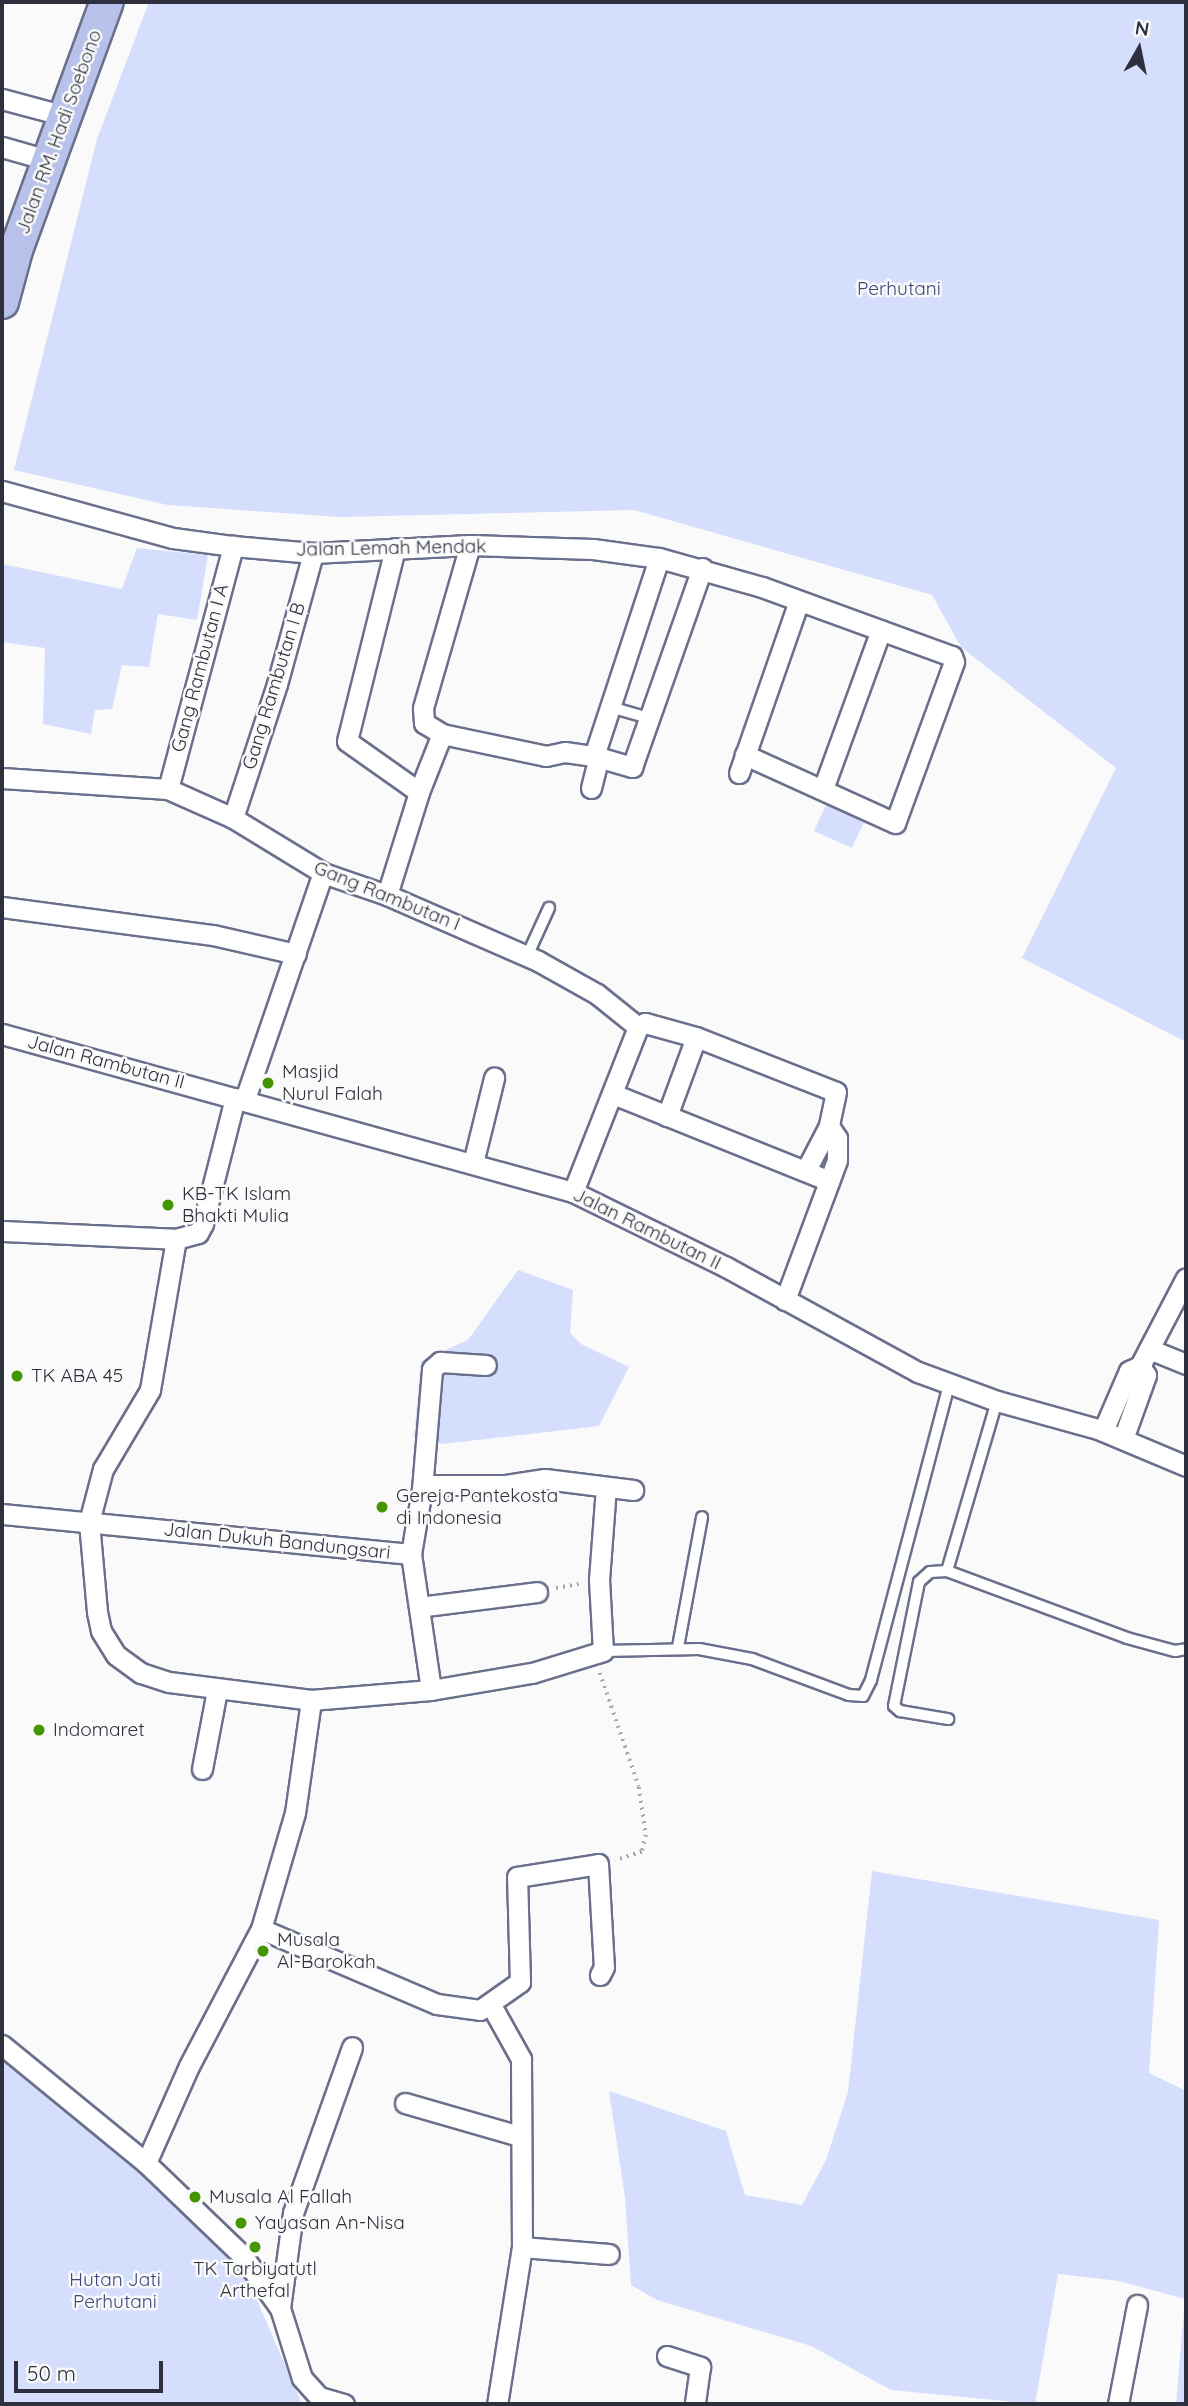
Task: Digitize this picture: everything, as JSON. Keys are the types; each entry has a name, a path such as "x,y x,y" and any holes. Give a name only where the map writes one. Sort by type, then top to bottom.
{"main road":[{"name":"Jalan RM. Hadi Soebono","path":"2,302 8,255 48,160 107,2"}],"street":[{"path":"2,99 65,116"},
{"path":"2,147 48,160"},
{"name":"Jalan Lemah Mendak","path":"2,491 173,538 233,546 313,553 470,545 593,548 659,558 702,568 947,651 954,662 895,823 823,789"},
{"path":"470,545 422,716 424,723 442,734 546,756 565,752 632,767 702,568"},
{"name":"Gang Rambutan I A","path":"168,789 233,546"},
{"path":"395,548 347,741 419,792"},
{"name":"Gang Rambutan I B","path":"233,818 277,684 313,553"},
{"path":"591,788 596,757 610,707 659,558"},
{"path":"799,601 742,764 823,789 881,630"},
{"path":"387,895 419,792 442,734"},
{"name":"Gang Rambutan I","path":"2,778 168,789 233,818 323,873 387,895 527,956 597,994 638,1027"},
{"path":"2,1231 176,1240 188,1238 203,1224 240,1099 296,954 323,873"},
{"path":"2,907 213,935 296,954"},
{"path":"573,1192 638,1027 652,1023 696,1037 836,1092 830,1126 807,1170"},
{"name":"Jalan Rambutan II","path":"2,1034 573,1192 949,1385 1103,1431 1186,1466"},
{"path":"667,1115 696,1037"},
{"path":"473,1163 494,1078"},
{"path":"613,1094 829,1181"},
{"path":"785,1300 808,1247 839,1147 830,1126"},
{"path":"176,1240 150,1390 103,1469 89,1522 96,1612 101,1631 117,1655 148,1677 217,1690 311,1700 431,1690 532,1673 600,1652 599,1580 606,1487"},
{"path":"1103,1431 1129,1371 1145,1357 1186,1278"},
{"path":"1145,1357 1186,1364"},
{"path":"1123,1439 1146,1375 1145,1357"},
{"path":"411,1555 422,1489 432,1369 440,1362 486,1364"},
{"path":"422,1489 440,1483 506,1485 545,1479 632,1490"},
{"name":"Jalan Dukuh Bandungsari","path":"2,1514 411,1555 431,1690"},
{"path":"419,1607 537,1592"},
{"path":"202,1769 217,1690"},
{"path":"146,2163 189,2066 261,1929 295,1813 311,1700"},
{"path":"261,1929 437,2004 470,2010 492,2005 520,1982 517,1877 598,1864 604,1967 600,1975"},
{"path":"492,2005 521,2059 519,2136 522,2247 497,2404"},
{"path":"2,2046 146,2163 242,2255 280,2308 302,2378 312,2399 344,2404"},
{"path":"280,2308 293,2213 352,2047"},
{"path":"405,2103 519,2136"},
{"path":"522,2247 609,2254"},
{"path":"1118,2404 1137,2305"},
{"path":"667,2356 699,2367 695,2404"}],"lane":[{"path":"610,707 649,718"},
{"path":"527,956 549,908"},
{"path":"600,1652 678,1647 752,1659 849,1695 863,1696 872,1680 949,1385"},
{"path":"947,1572 996,1401"},
{"path":"678,1647 702,1517"},
{"path":"947,1719 900,1711 894,1706 919,1582 930,1572 947,1572 1128,1638 1175,1651 1186,1649"}],"path":[{"path":"537,1592 599,1580"},
{"path":"598,1864 638,1856 646,1835 639,1787 621,1726 603,1686 600,1652"}],"green space":[{"name":"Perhutani","path":"149,2 1186,2 1186,1042 1022,958 1116,768 961,647 932,595 634,510 340,517 168,505 14,470 97,139"},
{"path":"137,548 208,555 197,620 158,614 149,667 122,665 112,709 95,710 91,734 43,724 45,648 2,642 2,564 122,589"},
{"path":"828,801 866,818 852,848 814,831"},
{"path":"518,1270 573,1290 570,1333 581,1344 629,1367 599,1426 442,1444 414,1437 421,1361 468,1340"},
{"path":"872,1871 1159,1920 1149,2073 1186,2091 1186,2404 1176,2404 1185,2299 1119,2281 1058,2274 1035,2404 891,2390 811,2346 657,2300 631,2285 625,2198 609,2091 726,2131 745,2195 802,2205 826,2160 848,2092"},
{"name":"Hutan Jati Perhutani","path":"2,2048 237,2254 302,2404 2,2404"}],"place":[{"name":"Masjid Nurul Falah","path":"268,1083"},
{"name":"KB-TK Islam Bhakti Mulia","path":"168,1205"},
{"name":"TK ABA 45","path":"17,1376"},
{"name":"Gereja Pantekosta di Indonesia","path":"382,1507"},
{"name":"Indomaret","path":"39,1730"},
{"name":"Musala Al-Barokah","path":"263,1951"},
{"name":"Musala Al Fallah","path":"195,2197"},
{"name":"Yayasan An-Nisa","path":"241,2223"},
{"name":"TK Tarbiyatutl Arthefal","path":"255,2247"}]}
